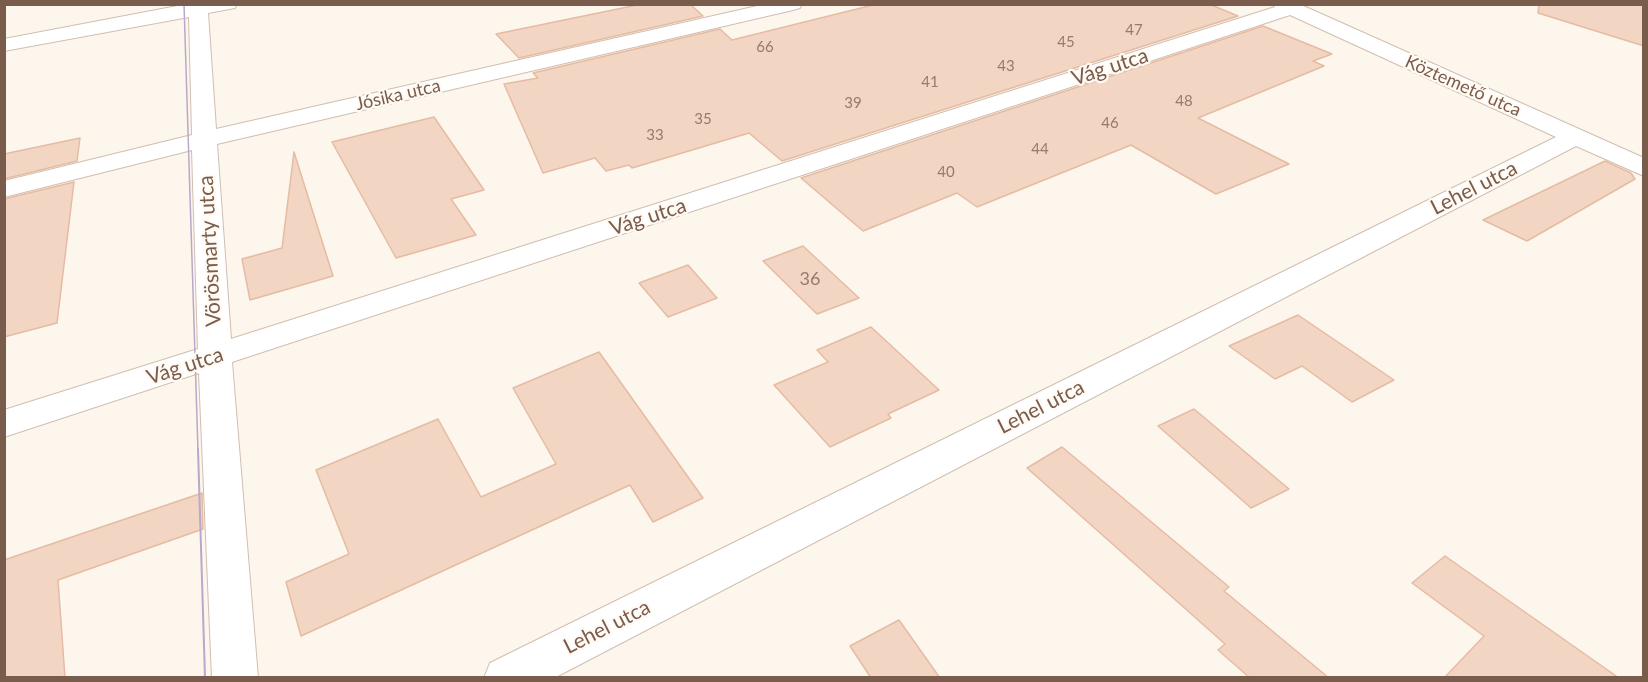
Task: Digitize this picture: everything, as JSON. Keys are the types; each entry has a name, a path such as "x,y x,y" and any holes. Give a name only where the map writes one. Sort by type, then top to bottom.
{"street":[{"name":"Jósika utca","path":"4,189 205,139 793,4"},
{"name":"Vörösmarty utca","path":"208,6 205,139 215,357 235,678"},
{"path":"4,45 208,6"},
{"name":"Köztemető utca","path":"1286,6 1644,168"},
{"name":"Vág utca","path":"4,424 1286,6"},
{"name":"Lehel utca","path":"507,678 1575,137"},
{"path":"1621,157 1644,145"}],"building":[{"path":"642,4 690,4 703,16 519,58 496,34"},
{"path":"877,4 1209,4 1238,16 782,161 749,133 632,168 629,165 606,171 595,158 543,173 504,84 538,78 533,73 720,29 732,40"},
{"path":"1539,4 1644,4 1644,46 1538,13"},
{"path":"1263,26 1332,54 1313,61 1324,66 1198,118 1289,164 1216,194 1131,145 977,207 957,193 863,231 801,178"},
{"path":"434,117 484,190 451,199 476,235 396,258 332,142"},
{"path":"80,138 77,161 4,179 4,154"},
{"path":"294,152 333,276 250,300 242,259 282,248"},
{"path":"1605,161 1631,173 1635,179 1527,241 1483,220"},
{"path":"74,182 57,323 4,337 4,199"},
{"path":"803,246 859,298 817,314 763,261"},
{"path":"688,265 717,298 668,317 639,283"},
{"path":"1298,315 1394,380 1352,402 1302,366 1275,379 1229,346"},
{"path":"871,327 939,390 888,414 891,418 830,447 774,385 828,362 817,350"},
{"path":"599,352 703,498 653,522 630,485 301,636 286,582 349,554 316,470 438,419 481,497 556,464 513,388"},
{"path":"1194,409 1289,489 1251,508 1158,426"},
{"path":"1062,447 1229,587 1224,591 1329,678 1250,678 1218,650 1225,644 1027,468"},
{"path":"202,493 203,529 58,580 65,678 4,678 4,560"},
{"path":"1445,556 1619,678 1444,678 1484,636 1412,583"},
{"path":"899,620 940,678 871,678 850,646"}],"tram line":[{"path":"184,4 198,451"},
{"path":"198,449 205,678"}]}
